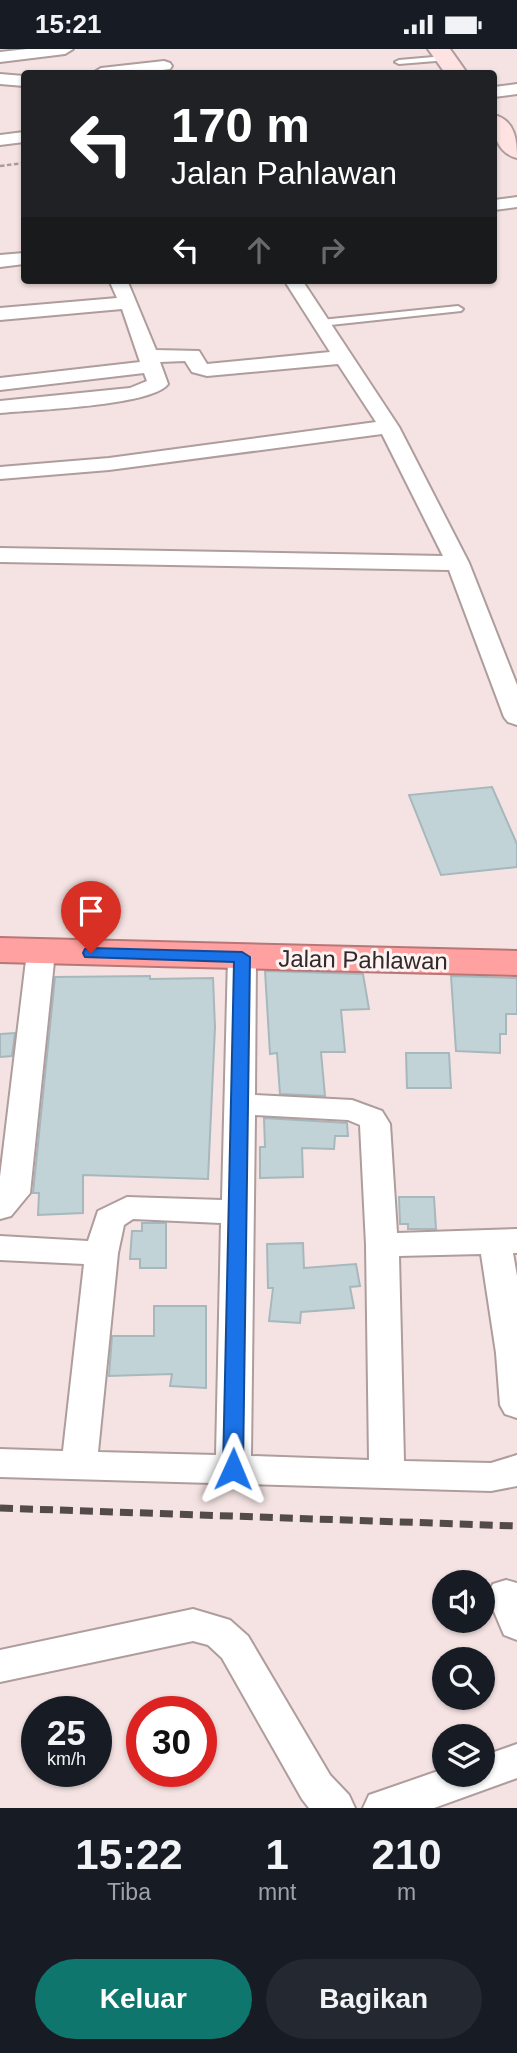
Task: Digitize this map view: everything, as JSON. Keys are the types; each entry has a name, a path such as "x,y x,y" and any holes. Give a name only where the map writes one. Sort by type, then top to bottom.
{"highway":[{"name":"Jalan Pahlawan","path":"0,950 517,963"}],"street":[{"path":"0,57 65,49"},
{"path":"154,49 166,70"},
{"path":"0,79 21,81"},
{"path":"497,92 517,89"},
{"path":"497,126 517,151"},
{"path":"0,140 21,137"},
{"path":"497,205 517,202"},
{"path":"0,261 21,258"},
{"path":"0,407 145,391 159,384 130,303 120,284"},
{"path":"296,284 389,427 458,563 510,678 517,717"},
{"path":"0,314 130,303"},
{"path":"0,384 192,355 200,368 208,370 343,356"},
{"path":"0,473 109,464 389,427"},
{"path":"0,555 458,563"},
{"path":"0,1208 14,1193 41,952"},
{"path":"233,1469 242,957"},
{"path":"240,1104 352,1109 370,1118 377,1131 387,1475"},
{"path":"79,1464 102,1252 109,1219 127,1208 238,1212"},
{"path":"382,1245 506,1241 517,1405"},
{"path":"0,1248 102,1252"},
{"path":"0,1463 499,1477 517,1469"},
{"path":"0,1666 193,1625 211,1627 224,1635 235,1647 316,1787 335,1808"},
{"path":"495,1769 517,1761"},
{"path":"383,1808 444,1787"}],"lane":[{"path":"399,62 447,60"},
{"path":"321,323 458,309"}],"path":[{"path":"0,166 21,163"}],"building":[{"path":"492,787 517,844 517,867 441,875 409,795"},
{"path":"265,971 363,974 369,1009 341,1010 345,1052 321,1052 325,1096 280,1094 277,1053 270,1054"},
{"path":"150,976 150,979 213,978 215,1027 208,1179 83,1175 83,1213 38,1215 39,1193 33,1193 55,977"},
{"path":"451,976 517,978 517,1014 506,1014 506,1034 500,1034 500,1053 456,1051"},
{"path":"15,1033 12,1056 0,1057 0,1034"},
{"path":"406,1053 449,1053 451,1088 407,1088"},
{"path":"264,1118 347,1123 348,1136 335,1136 334,1149 302,1148 303,1177 260,1178 260,1147 265,1147"},
{"path":"399,1197 434,1197 436,1229 408,1229 408,1224 400,1224"},
{"path":"142,1223 166,1223 166,1268 140,1268 140,1259 130,1259 132,1231 142,1231"},
{"path":"303,1243 304,1268 356,1264 360,1286 350,1287 354,1308 301,1312 300,1323 269,1321 273,1288 268,1288 267,1244"},
{"path":"154,1306 206,1306 206,1388 170,1386 172,1374 109,1376 112,1336 154,1336"}],"railway":[{"path":"0,1508 517,1526"}],"route":[{"path":"91,953 242,957 233,1469"}]}
